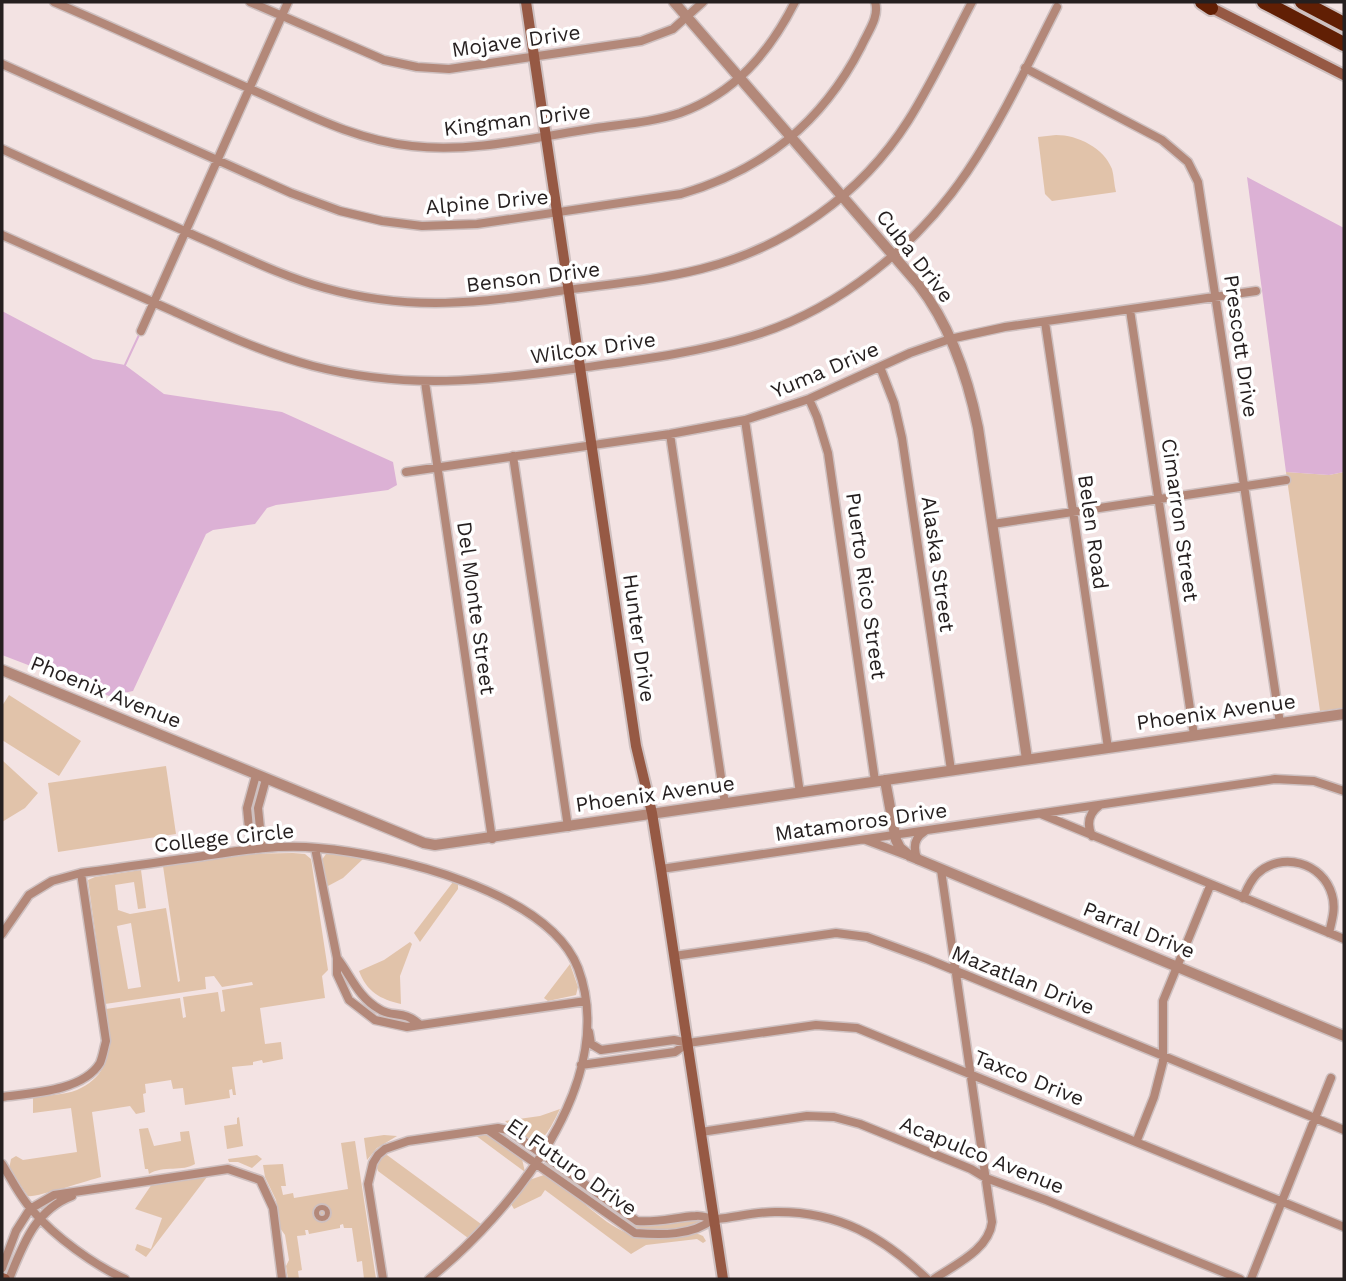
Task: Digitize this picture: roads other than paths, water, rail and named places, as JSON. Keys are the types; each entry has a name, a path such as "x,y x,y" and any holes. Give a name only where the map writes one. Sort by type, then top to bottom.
{"highway":[{"path":"1264,2 1344,44"},
{"path":"1302,2 1344,24"}],"main road":[{"name":"Hunter Drive","path":"526,2 636,746 662,869 723,1279"},
{"path":"1204,4 1344,75"}],"street":[{"name":"Kingman Drive","path":"54,2 336,128 412,146 462,147 657,119 680,113 713,97 740,77 765,53 795,2"},
{"name":"Mojave Drive","path":"250,2 384,60 416,67 461,68 641,41 663,34 688,17 703,2"},
{"path":"141,331 288,2"},
{"name":"Cuba Drive","path":"674,2 894,254 926,294 950,339 972,398 1027,759"},
{"name":"Benson Drive","path":"2,149 297,279 378,300 475,303 673,275 726,262 780,240 824,212 842,196 866,174 907,122 972,2"},
{"name":"Alpine Drive","path":"2,64 318,203 382,221 422,226 477,225 666,197 707,187 758,162 791,138 827,101 842,80 868,32 876,5"},
{"name":"Wilcox Drive","path":"2,235 241,341 299,362 349,374 425,382 494,380 704,349 755,335 811,312 894,254 933,216 967,172 1057,7"},
{"name":"Prescott Drive","path":"1025,68 1162,139 1188,162 1194,172 1201,192 1280,723"},
{"name":"Yuma Drive","path":"405,472 670,434 745,420 809,399 910,353 950,339 1256,291"},
{"name":"Cimarron Street","path":"1130,310 1194,735"},
{"name":"Belen Road","path":"1045,322 1108,748"},
{"name":"Alaska Street","path":"880,367 894,403 902,438 951,770"},
{"name":"Del Monte Street","path":"425,382 492,839"},
{"name":"Puerto Rico Street","path":"809,399 828,453 880,781 894,836"},
{"path":"745,420 800,793"},
{"path":"670,434 725,804"},
{"path":"513,456 568,827"},
{"path":"993,524 1286,480"},
{"name":"Phoenix Avenue","path":"2,670 424,843 445,845 1344,714"},
{"path":"261,777 258,808 262,848"},
{"path":"251,849 247,808 261,777"},
{"name":"Matamoros Drive","path":"662,869 1275,779 1314,781 1344,791"},
{"path":"1092,835 1088,824 1089,817 1100,805"},
{"path":"1066,810 1079,831"},
{"path":"1038,813 1344,939"},
{"path":"914,858 916,842 921,834 929,830"},
{"name":"Parral Drive","path":"894,836 900,848 914,858"},
{"name":"Parral Drive","path":"863,839 1344,1035"},
{"name":"College Circle","path":"2,934 29,895 52,881 81,873 262,848 316,848 374,855 432,870 516,907 548,928 577,966 586,1001 588,1023 582,1061 565,1114 536,1164 487,1226 455,1259 429,1279"},
{"path":"316,848 337,958 358,992 381,1011 410,1016 419,1024 586,1001"},
{"path":"1243,898 1250,883 1263,869 1284,862 1303,864 1317,872 1330,889 1334,905 1329,933"},
{"path":"934,1279 981,1246 989,1234 992,1218 941,870"},
{"path":"2,1097 73,1085 92,1072 102,1057 106,1041 81,873"},
{"path":"1137,1140 1154,1097 1164,1056 1163,1001 1210,886"},
{"name":"Mazatlan Drive","path":"674,956 822,934 850,934 879,940 1344,1130"},
{"path":"588,1023 591,1044 601,1050 673,1040 688,1044"},
{"name":"Taxco Drive","path":"688,1044 816,1025 843,1025 870,1032 1344,1227"},
{"path":"582,1061 675,1052 688,1044"},
{"path":"582,1061 609,1050"},
{"path":"1251,1279 1331,1078"},
{"name":"Acapulco Avenue","path":"701,1132 807,1116 834,1117 860,1124 971,1169 986,1178 1240,1279"},
{"name":"El Futuro Drive","path":"488,1130 635,1233 655,1234 702,1229 713,1219"},
{"name":"El Futuro Drive","path":"383,1279 368,1184 373,1163 378,1155 385,1149 408,1141 488,1130 508,1130 637,1220 653,1222 699,1215 713,1219"},
{"path":"2,1164 30,1209 39,1218 68,1244 125,1279"},
{"path":"2,1268 16,1231 30,1209 54,1195 228,1169 260,1180 272,1208 282,1279"},
{"path":"5,1279 26,1237 39,1218 62,1200 88,1190"},
{"path":"713,1219 776,1212 812,1214 835,1220 880,1240 902,1255 927,1279"},
{"path":"26,1237 34,1230 51,1228"}],"waterway":[{"path":"125,365 139,335"}]}
